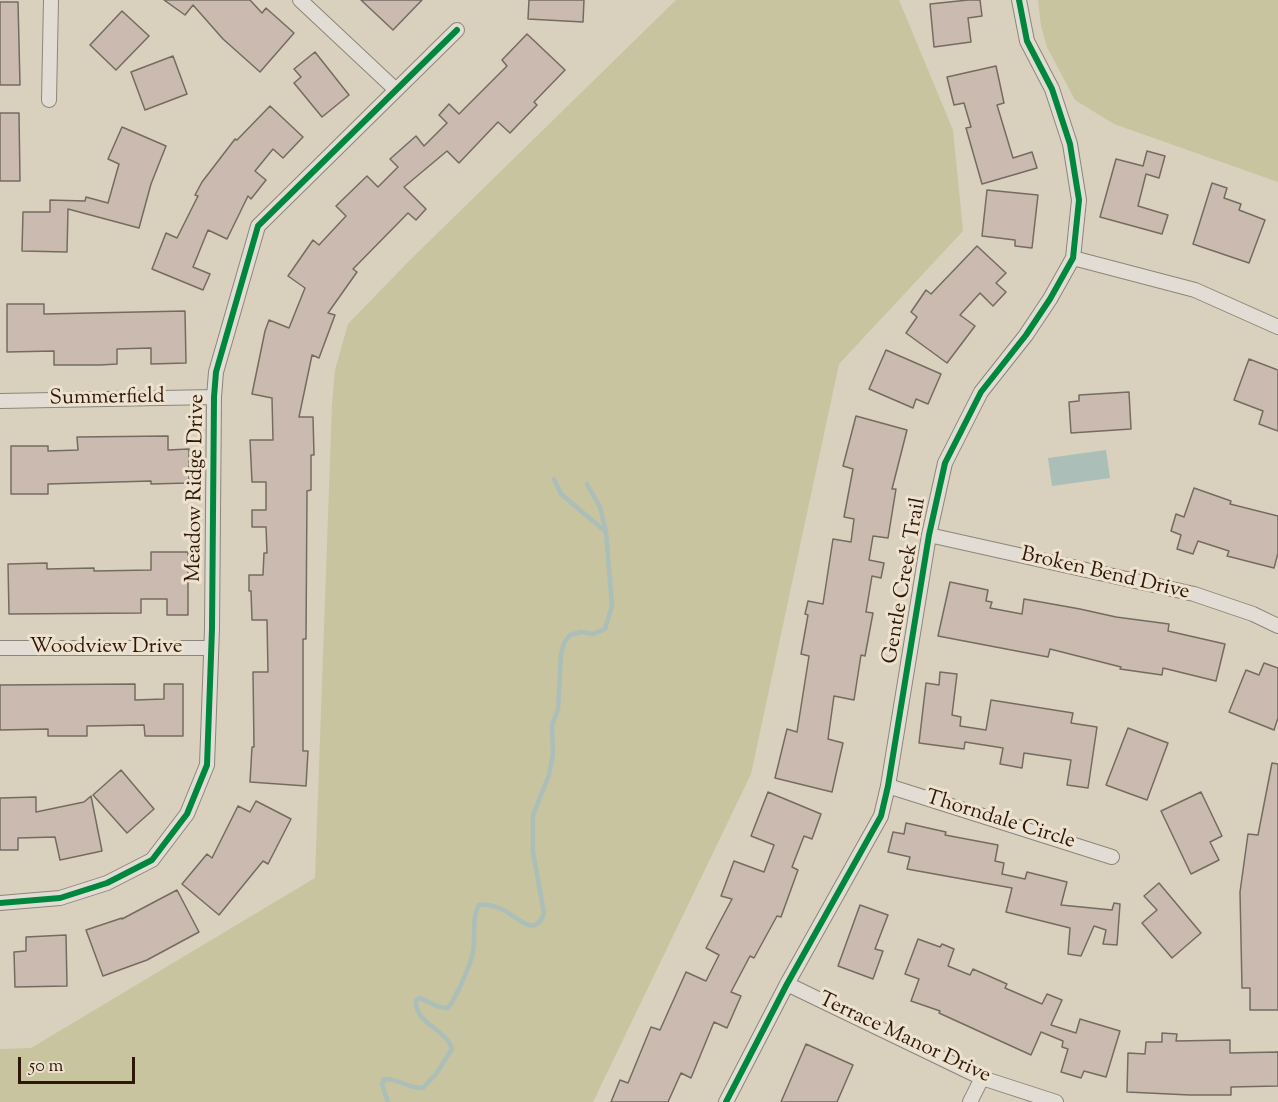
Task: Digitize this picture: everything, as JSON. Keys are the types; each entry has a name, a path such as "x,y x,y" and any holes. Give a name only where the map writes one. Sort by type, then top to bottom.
{"street":[{"path":"49,100 51,0"},
{"path":"300,0 396,90"},
{"name":"Gentle Creek Trail","path":"726,1102 787,984 881,816 888,786 929,536 945,463 981,392 1032,326 1050,299 1072,258 1078,200 1070,144 1052,89 1027,41 1019,0"},
{"name":"Meadow Ridge Drive","path":"0,903 60,898 107,883 152,860 187,814 207,765 216,372 258,226 458,30"},
{"path":"1072,258 1195,290 1278,327"},
{"name":"Summerfield","path":"0,401 214,397"},
{"name":"Broken Bend Drive","path":"929,536 1194,594 1253,614 1278,626"},
{"name":"Woodview Drive","path":"0,648 211,648"},
{"name":"Thorndale Circle","path":"888,786 1112,856"},
{"name":"Terrace Manor Drive","path":"787,984 982,1078 1056,1102"},
{"path":"970,1102 982,1078"}],"shaded area":[{"path":"676,0 899,0 953,130 963,231 839,364 751,774 593,1102 0,1102 0,1049 31,1048 315,878 332,405 335,370 348,324 408,262"},
{"path":"1038,0 1278,0 1278,182 1114,124 1075,100 1047,47 1041,26"},
{"path":"1106,450 1110,478 1052,486 1048,458"}],"building":[{"path":"164,0 250,0 262,13 266,8 294,33 260,72 223,39 193,5 185,15"},
{"path":"361,0 422,0 393,30"},
{"path":"529,0 584,0 583,22 528,19"},
{"path":"980,0 982,16 968,18 971,42 934,47 930,4"},
{"path":"0,2 18,2 20,85 0,85"},
{"path":"122,11 149,36 116,70 90,45"},
{"path":"527,34 565,70 534,102 537,105 510,133 498,122 459,163 447,151 404,187 426,209 416,220 408,213 353,269 357,272 328,313 335,315 319,358 312,355 299,417 313,417 314,455 311,455 311,490 307,491 306,639 303,639 303,751 308,751 306,786 250,782 252,747 254,747 253,672 268,672 267,620 252,620 251,591 249,591 249,575 263,575 264,553 267,553 266,527 252,527 252,510 266,510 266,482 252,482 250,440 273,440 272,398 252,394 269,320 289,328 305,288 288,276 313,240 319,245 346,216 336,206 367,176 378,187 398,167 390,159 416,136 424,146 447,123 439,115 449,104 459,114 507,66 502,60"},
{"path":"315,52 349,95 322,117 294,83 301,77 294,69"},
{"path":"173,56 187,94 145,110 131,72"},
{"path":"996,66 1004,103 997,105 1013,158 1032,152 1037,168 982,184 966,128 971,127 964,103 954,105 947,77"},
{"path":"270,106 303,137 283,158 273,149 255,171 266,180 251,199 248,196 227,239 208,230 193,267 210,274 203,290 152,269 166,233 177,238 198,196 195,195 202,182 235,139 237,140"},
{"path":"0,113 19,113 20,181 0,181"},
{"path":"122,127 166,146 151,184 139,228 68,209 67,252 22,251 23,212 50,212 50,200 85,201 86,197 108,203 119,164 108,159"},
{"path":"1147,151 1165,156 1159,178 1146,174 1138,206 1168,215 1162,234 1100,217 1116,159 1143,166"},
{"path":"1212,183 1227,188 1224,198 1241,204 1239,210 1265,220 1249,263 1193,244"},
{"path":"987,190 1038,195 1032,248 1015,246 1015,240 982,236"},
{"path":"977,246 1006,273 996,283 1006,292 993,306 980,293 960,315 975,326 947,363 906,333 917,317 911,312 926,290 931,294"},
{"path":"7,304 44,304 44,314 185,311 186,363 151,364 151,348 117,349 117,364 100,365 54,365 54,351 7,352"},
{"path":"886,350 941,374 928,404 916,399 913,408 869,389"},
{"path":"1249,359 1278,370 1278,431 1259,424 1263,411 1234,400"},
{"path":"1129,392 1131,429 1071,433 1069,402 1079,401 1079,395"},
{"path":"856,416 907,430 892,489 896,489 888,538 873,536 869,560 884,563 881,578 872,576 866,612 873,613 865,656 861,655 854,700 834,696 828,739 843,743 832,792 775,778 787,729 797,732 809,656 801,654 808,615 805,614 808,601 823,604 833,539 851,542 854,519 844,517 853,469 843,466"},
{"path":"168,436 168,450 189,449 189,483 151,484 151,481 48,484 48,494 11,494 11,446 48,446 48,451 78,450 77,437"},
{"path":"1194,488 1231,501 1230,504 1278,516 1278,553 1274,568 1227,556 1229,551 1198,541 1193,554 1177,549 1181,535 1171,531 1176,514 1184,517"},
{"path":"151,552 188,552 188,615 167,615 167,599 141,599 141,613 9,614 8,564 47,563 47,569 94,568 94,571 151,570"},
{"path":"950,582 988,590 986,601 992,602 990,608 1022,614 1024,599 1116,617 1169,624 1168,631 1225,644 1216,681 1163,668 1162,675 1120,669 1121,667 1050,649 1048,657 938,636"},
{"path":"1264,663 1278,668 1278,718 1274,730 1229,712 1246,670 1259,675"},
{"path":"940,672 957,674 952,715 961,717 960,726 986,730 991,700 1073,713 1071,723 1097,727 1088,788 1067,785 1071,760 1024,753 1022,768 1000,764 1003,748 965,742 964,749 919,743 926,683 939,685"},
{"path":"135,684 135,700 164,699 164,684 183,684 183,736 145,736 144,725 87,726 87,736 48,736 48,729 0,730 0,685"},
{"path":"1128,728 1168,743 1147,800 1106,785"},
{"path":"1272,763 1278,764 1278,1010 1250,1010 1250,988 1242,988 1240,892 1248,834 1258,835"},
{"path":"121,770 154,809 127,833 93,795"},
{"path":"768,792 821,814 812,839 804,836 792,867 798,870 781,917 777,916 754,958 750,956 731,992 741,996 727,1028 714,1022 691,1078 681,1073 668,1102 611,1102 620,1080 628,1083 651,1027 660,1030 686,972 706,981 719,955 706,948 732,899 721,896 734,861 764,872 774,845 751,836"},
{"path":"1201,792 1222,836 1210,842 1219,860 1191,874 1161,811"},
{"path":"91,796 102,851 60,860 55,837 18,838 18,850 0,850 0,798 36,797 36,812 84,802"},
{"path":"256,801 291,819 268,864 263,861 219,915 182,884 207,854 212,858 238,806 250,812"},
{"path":"906,823 946,832 945,835 998,845 995,861 1004,863 1002,874 1025,879 1027,872 1067,882 1061,905 1112,910 1114,903 1120,904 1117,945 1103,944 1106,930 1094,926 1081,956 1068,954 1070,928 1006,912 1012,888 907,869 910,857 888,852 893,832 904,834"},
{"path":"1159,883 1201,933 1172,958 1142,923 1157,910 1144,896"},
{"path":"177,890 199,932 147,960 103,976 86,930 122,919"},
{"path":"860,905 888,915 875,949 883,951 873,979 838,966"},
{"path":"66,935 67,986 15,987 14,952 26,951 26,937"},
{"path":"918,939 940,947 942,944 954,949 948,966 970,975 973,969 1007,984 1005,988 1042,1004 1047,994 1062,1000 1051,1025 1076,1033 1080,1019 1120,1031 1106,1077 1084,1071 1081,1078 1061,1072 1068,1049 1062,1047 1063,1041 1041,1032 1031,1055 939,1013 940,1011 911,1001 919,979 905,974"},
{"path":"1162,1033 1177,1034 1176,1041 1230,1040 1230,1053 1278,1052 1278,1086 1231,1087 1231,1095 1127,1092 1128,1053 1145,1054 1146,1042 1162,1042"},
{"path":"806,1044 853,1065 837,1102 781,1102"}],"waterway":[{"path":"554,479 561,494 606,532"},
{"path":"388,1102 382,1085 384,1079 423,1088 436,1074 452,1049 444,1036 420,1015 416,1000 419,998 444,1008 448,1008 452,1003 471,958 474,946 474,922 479,905 497,907 525,924 531,925 536,925 544,913 533,852 533,815 549,775 553,754 552,725 558,709 561,655 564,643 570,635 581,632 593,634 605,629 612,606 606,532 600,507 587,484"}],"cycle path":[{"path":"726,1102 787,984 881,816 888,786 929,535 945,463 981,392 1026,335 1073,258 1079,200 1070,144 1052,89 1027,41 1019,0"},
{"path":"0,903 60,898 107,883 152,860 187,814 207,765 212,629 216,372 258,226 457,30"}]}
